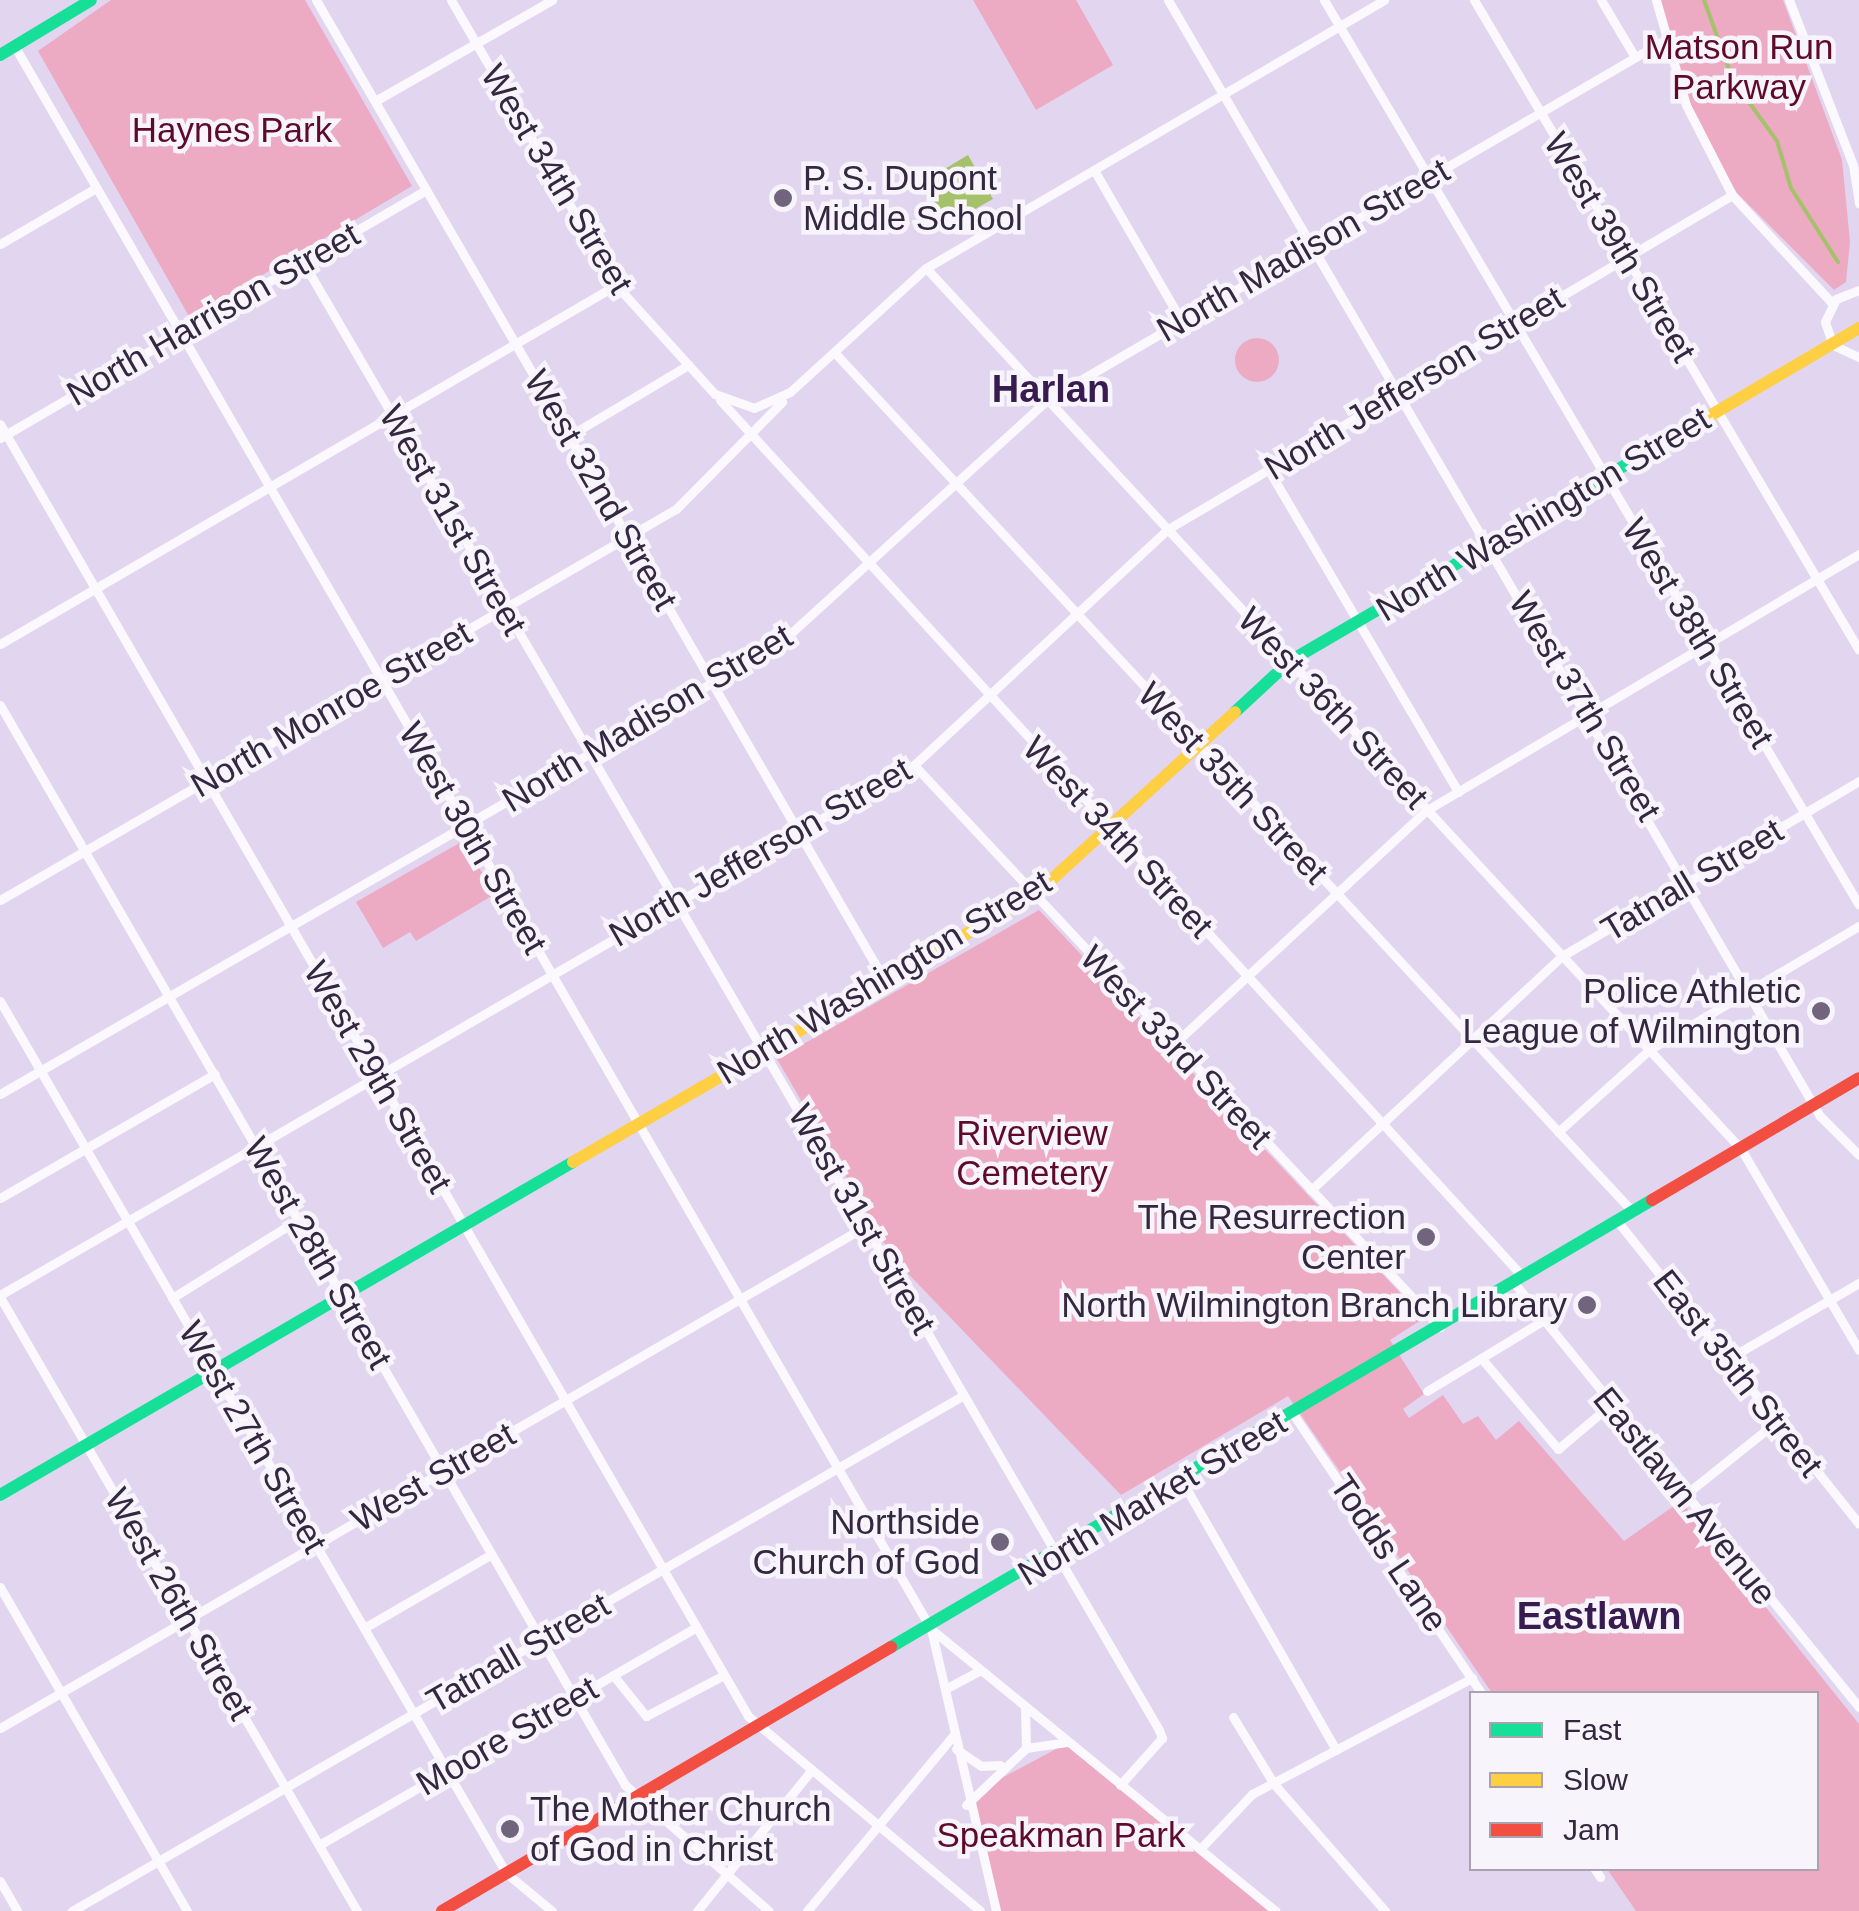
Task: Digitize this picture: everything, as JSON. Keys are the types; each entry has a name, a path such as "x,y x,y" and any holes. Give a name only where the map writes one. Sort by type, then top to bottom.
{"main road":[{"path":"0,56 91,0"},
{"name":"North Washington Street","path":"1830,341 1859,317"},
{"name":"North Washington Street","path":"0,1496 1037,893 1290,661 1606,478 1830,341 1859,328"},
{"name":"North Market Street","path":"442,1911 931,1629 1859,1078"}],"street":[{"name":"West 32nd Street","path":"316,0 885,981"},
{"name":"West 34th Street","path":"451,0 616,285 715,394 750,440 1383,1123 1519,1280"},
{"path":"375,102 552,0"},
{"name":"West 37th Street","path":"1168,0 1817,1103 1859,1155"},
{"name":"West 38th Street","path":"1324,0 1859,904"},
{"name":"North Monroe Street","path":"0,900 676,509 750,440 790,392 926,268 1384,0"},
{"name":"West 39th Street","path":"1474,0 1859,650"},
{"path":"1601,0 1635,57"},
{"path":"1656,0 1686,105 1732,195 1832,303 1830,341 1859,357"},
{"path":"1789,0 1859,204"},
{"name":"North Madison Street","path":"0,1094 792,635 1048,399 1665,40"},
{"name":"West 30th Street","path":"15,47 931,1629"},
{"path":"1094,170 1182,322"},
{"path":"0,244 96,188"},
{"name":"North Harrison Street","path":"2,432 426,190"},
{"name":"North Jefferson Street","path":"0,1296 914,765 1168,529 1732,195"},
{"name":"West 31st Street","path":"303,262 1158,1730 1162,1738 1120,1785"},
{"name":"West 36th Street","path":"926,268 1741,1149 1859,1350"},
{"path":"0,644 616,285"},
{"path":"1832,303 1859,290"},
{"name":"West 35th Street","path":"834,352 1633,1212"},
{"path":"569,436 688,366"},
{"name":"North Monroe Street","path":"743,407 790,392"},
{"name":"West 34th Street","path":"715,394 743,407"},
{"name":"West 29th Street","path":"2,432 758,1730 980,1911"},
{"path":"1268,469 1458,792"},
{"path":"1174,1044 1427,810 1859,554"},
{"name":"West 28th Street","path":"0,705 344,1296 440,1470 637,1799 770,1911"},
{"name":"West 33rd Street","path":"914,765 1440,1327"},
{"name":"Tatnall Street","path":"1311,1190 1562,956 1859,781"},
{"path":"1558,1132 1649,1050 1859,926"},
{"name":"West 27th Street","path":"1,1004 506,1873"},
{"path":"0,1198 215,1074"},
{"path":"172,1298 300,1220"},
{"name":"East 35th Street","path":"1618,1222 1859,1524"},
{"name":"West Street","path":"0,1728 866,1226"},
{"name":"Eastlawn Avenue","path":"1519,1280 1544,1320 1610,1405 1859,1707"},
{"path":"1726,1360 1859,1283"},
{"name":"West 26th Street","path":"0,1296 357,1911"},
{"path":"1428,1391 1544,1320"},
{"path":"1482,1359 1558,1449 1610,1405"},
{"name":"Tatnall Street","path":"72,1911 964,1395"},
{"name":"Todds Lane","path":"1294,1414 1480,1691"},
{"path":"1684,1495 1775,1423"},
{"path":"1182,1480 1336,1750"},
{"path":"364,1628 490,1555"},
{"path":"0,1587 187,1911"},
{"name":"Moore Street","path":"318,1845 696,1627"},
{"path":"931,1629 1275,1911"},
{"path":"931,1629 966,1805 996,1911"},
{"path":"944,1691 954,1677 980,1670"},
{"path":"612,1675 646,1716 724,1675"},
{"path":"1200,1850 1232,1810 1472,1678"},
{"path":"1024,1706 1026,1748"},
{"path":"1233,1717 1274,1784 1385,1911"},
{"path":"807,1911 953,1736"},
{"path":"966,1805 1003,1764 1026,1748 1069,1742"},
{"path":"955,1748 981,1766 1003,1764"},
{"path":"696,1911 809,1772"},
{"path":"506,1873 552,1911"},
{"path":"0,1881 17,1911"}],"green space":[{"name":"Haynes Park","path":"111,0 305,0 412,186 190,318 38,51"},
{"path":"973,0 1076,0 1113,65 1036,110"},
{"name":"Matson Run Parkway","path":"1658,0 1783,0 1842,160 1850,242 1846,282 1834,290 1737,193 1698,128"},
{"path":"1257,338 1273,344 1279,360 1273,376 1257,382 1241,376 1235,360 1241,344"},
{"path":"463,841 495,894 416,941 410,932 383,948 356,902"},
{"name":"Riverview Cemetery","path":"1039,910 1424,1318 1390,1340 1424,1394 1403,1409 1409,1418 1443,1395 1463,1424 1478,1416 1496,1440 1519,1421 1624,1541 1681,1501 1859,1724 1859,1911 1636,1911 1608,1871 1819,1871 1819,1691 1491,1691 1288,1396 1121,1495 893,1258 777,1059"},
{"name":"Speakman Park","path":"1069,1742 1275,1911 998,1911 972,1794"}],"shaded area":[{"path":"968,155 993,199 948,224 923,182"}],"waterway":[{"path":"1704,0 1733,80 1777,141 1791,188 1838,262"}],"traffic: fast":[{"path":"0,55 91,0"},
{"path":"1235,712 1290,661 1696,424"},
{"path":"0,1495 573,1162"},
{"path":"891,1647 1652,1200"}],"traffic: slow":[{"path":"1696,424 1859,328"},
{"path":"573,1162 1037,893 1235,712"}],"traffic: jam":[{"path":"1652,1200 1859,1078"},
{"path":"442,1911 891,1647"}],"place":[{"name":"P. S. Dupont Middle School","path":"783,198"},
{"name":"Police Athletic League of Wilmington","path":"1821,1011"},
{"name":"The Resurrection Center","path":"1426,1237"},
{"name":"North Wilmington Branch Library","path":"1587,1305"},
{"name":"Northside Church of God","path":"1000,1542"},
{"name":"The Mother Church of God in Christ","path":"510,1829"}],"district":[{"name":"Harlan","path":"1051,390"},
{"name":"Eastlawn","path":"1599,1617"}]}
